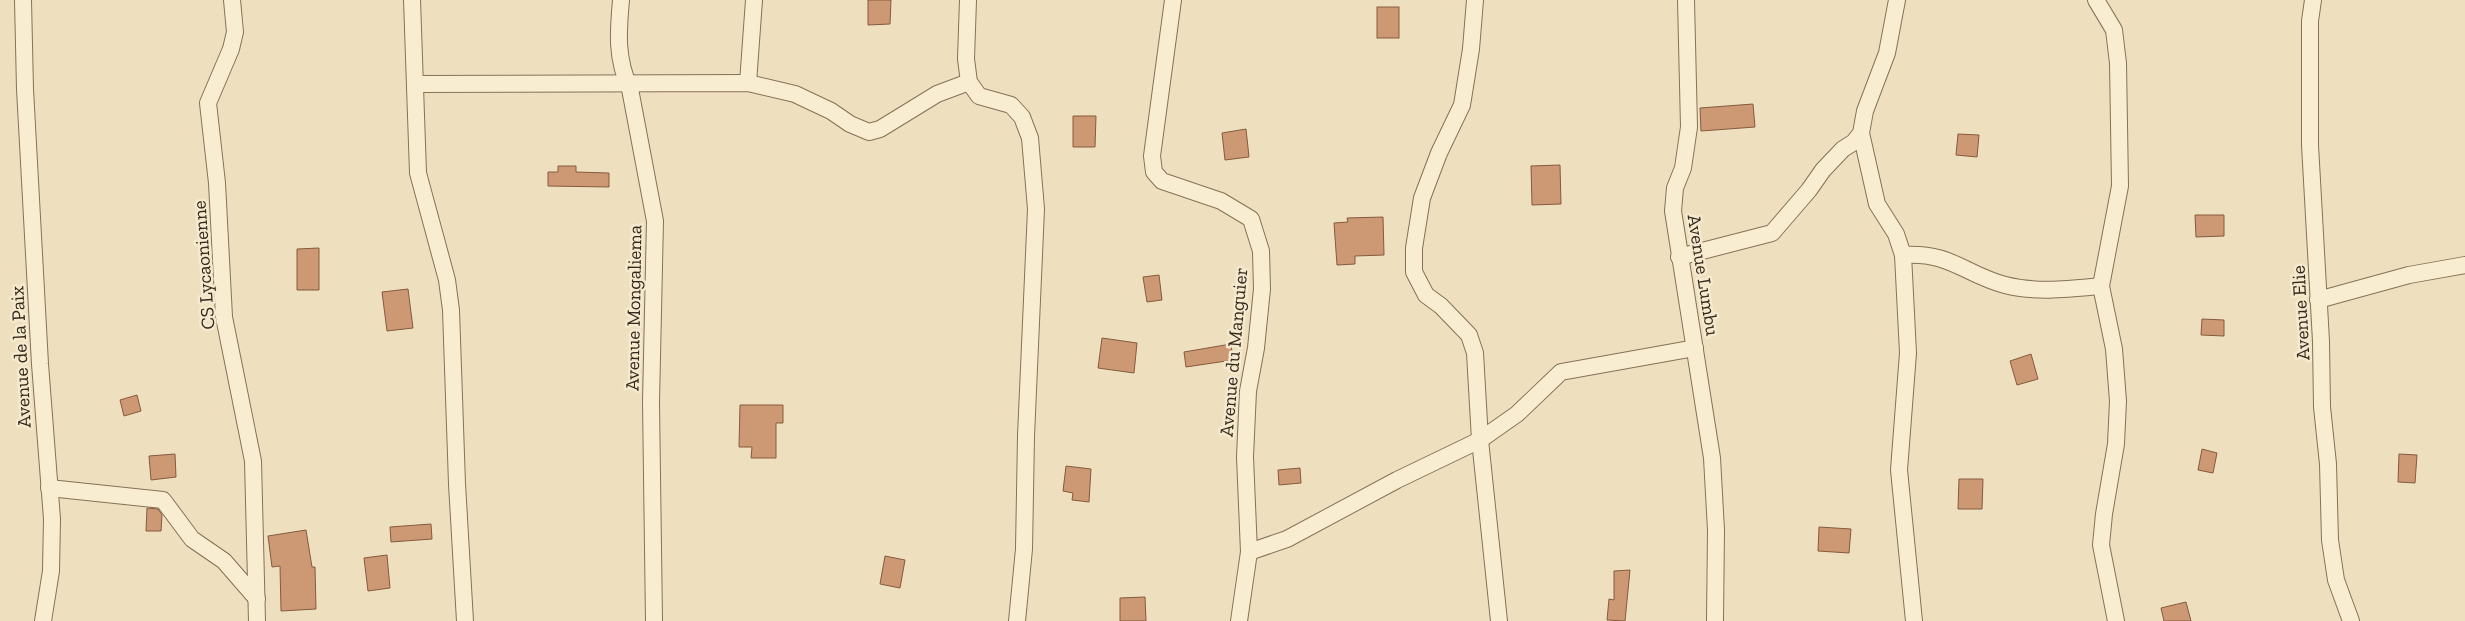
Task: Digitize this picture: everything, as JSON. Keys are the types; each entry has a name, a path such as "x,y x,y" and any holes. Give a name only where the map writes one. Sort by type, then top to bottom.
{"street":[{"name":"Avenue de la Paix","path":"23,0 26,99 44,434 52,518 51,571 42,621"},
{"name":"CS Lycaonienne","path":"232,0 235,32 231,49 208,103 217,183 224,317 253,461 257,621"},
{"path":"412,0 418,173 447,280 451,310 457,484 465,621"},
{"name":"Avenue Mongaliema","path":"621,0 617,40 655,221 651,402 654,621"},
{"path":"748,83 754,0"},
{"path":"968,0 966,59 969,82 979,96 1011,105 1022,117 1030,138 1036,228 1026,436 1024,549 1017,621"},
{"name":"Avenue du Manguier","path":"1173,0 1152,156 1154,172 1162,181 1221,201 1251,219 1261,252 1262,289 1256,348 1248,391 1245,458 1249,552 1240,621"},
{"path":"1475,0 1471,49 1462,105 1439,152 1422,198 1414,248 1414,272 1426,295 1452,317 1469,335 1475,353 1480,440 1499,621"},
{"name":"Avenue Lumbu","path":"1686,0 1689,127 1683,168 1676,188 1673,211 1712,458 1716,530 1715,621"},
{"path":"1679,257 1772,233 1809,190 1823,170 1843,149 1854,142 1860,133 1865,111 1887,53 1897,0"},
{"path":"2096,0 2114,30 2118,64 2120,186 2101,286 2114,349 2118,401 2116,444 2104,514 2101,545 2116,621"},
{"name":"Avenue Elie","path":"2313,0 2310,22 2310,145 2330,540 2336,580 2351,621"},
{"path":"415,84 748,83 795,94 869,132 880,129 937,94 969,82"},
{"path":"1860,133 1877,204 1896,234 1903,255 1908,353 1899,470 1914,621"},
{"path":"1903,255 1936,255 2004,285 2030,290 2101,286"},
{"path":"2318,300 2409,276 2465,264"},
{"path":"1249,552 1287,539 1397,480 1480,440 1517,414 1560,372 1694,348"},
{"path":"49,488 163,500 192,539 224,561 257,599"}],"building":[{"path":"868,0 891,0 890,24 868,25"},
{"path":"1377,7 1399,7 1399,38 1377,38"},
{"path":"1753,104 1755,127 1701,131 1700,108"},
{"path":"1073,116 1096,116 1095,147 1073,147"},
{"path":"1246,129 1249,157 1225,160 1222,133"},
{"path":"1958,134 1979,135 1977,157 1956,155"},
{"path":"1560,165 1561,204 1532,205 1531,166"},
{"path":"558,166 576,166 576,172 609,173 609,187 548,186 548,172 558,172"},
{"path":"2195,215 2224,215 2224,236 2196,237"},
{"path":"1383,217 1384,255 1355,256 1355,264 1337,265 1334,223 1348,222 1347,218"},
{"path":"319,248 319,290 297,290 297,249"},
{"path":"1159,275 1162,300 1147,302 1143,277"},
{"path":"408,289 413,328 387,331 382,292"},
{"path":"2202,319 2224,320 2224,336 2201,335"},
{"path":"1102,338 1137,343 1134,373 1098,368"},
{"path":"1231,344 1233,360 1186,367 1184,352"},
{"path":"2031,354 2038,379 2017,385 2010,361"},
{"path":"137,395 141,411 124,416 120,400"},
{"path":"740,405 783,405 783,423 776,423 776,458 751,458 752,447 739,447"},
{"path":"2202,449 2217,453 2213,473 2198,470"},
{"path":"175,454 176,477 151,480 149,456"},
{"path":"2399,454 2417,455 2415,483 2398,482"},
{"path":"1066,466 1091,469 1089,502 1072,500 1073,493 1063,491"},
{"path":"1300,468 1301,483 1279,485 1278,470"},
{"path":"1959,479 1983,479 1982,509 1958,509"},
{"path":"147,508 158,509 162,515 161,531 146,531"},
{"path":"431,524 432,539 391,542 390,527"},
{"path":"1819,527 1851,529 1849,553 1818,551"},
{"path":"306,530 312,567 315,567 316,609 281,611 280,566 272,567 268,536"},
{"path":"387,555 390,588 368,591 364,558"},
{"path":"885,556 905,560 900,588 880,584"},
{"path":"1630,570 1625,621 1607,620 1609,599 1614,600 1614,571"},
{"path":"1145,597 1146,621 1120,621 1120,598"},
{"path":"2186,602 2191,621 2164,621 2161,608"}]}
